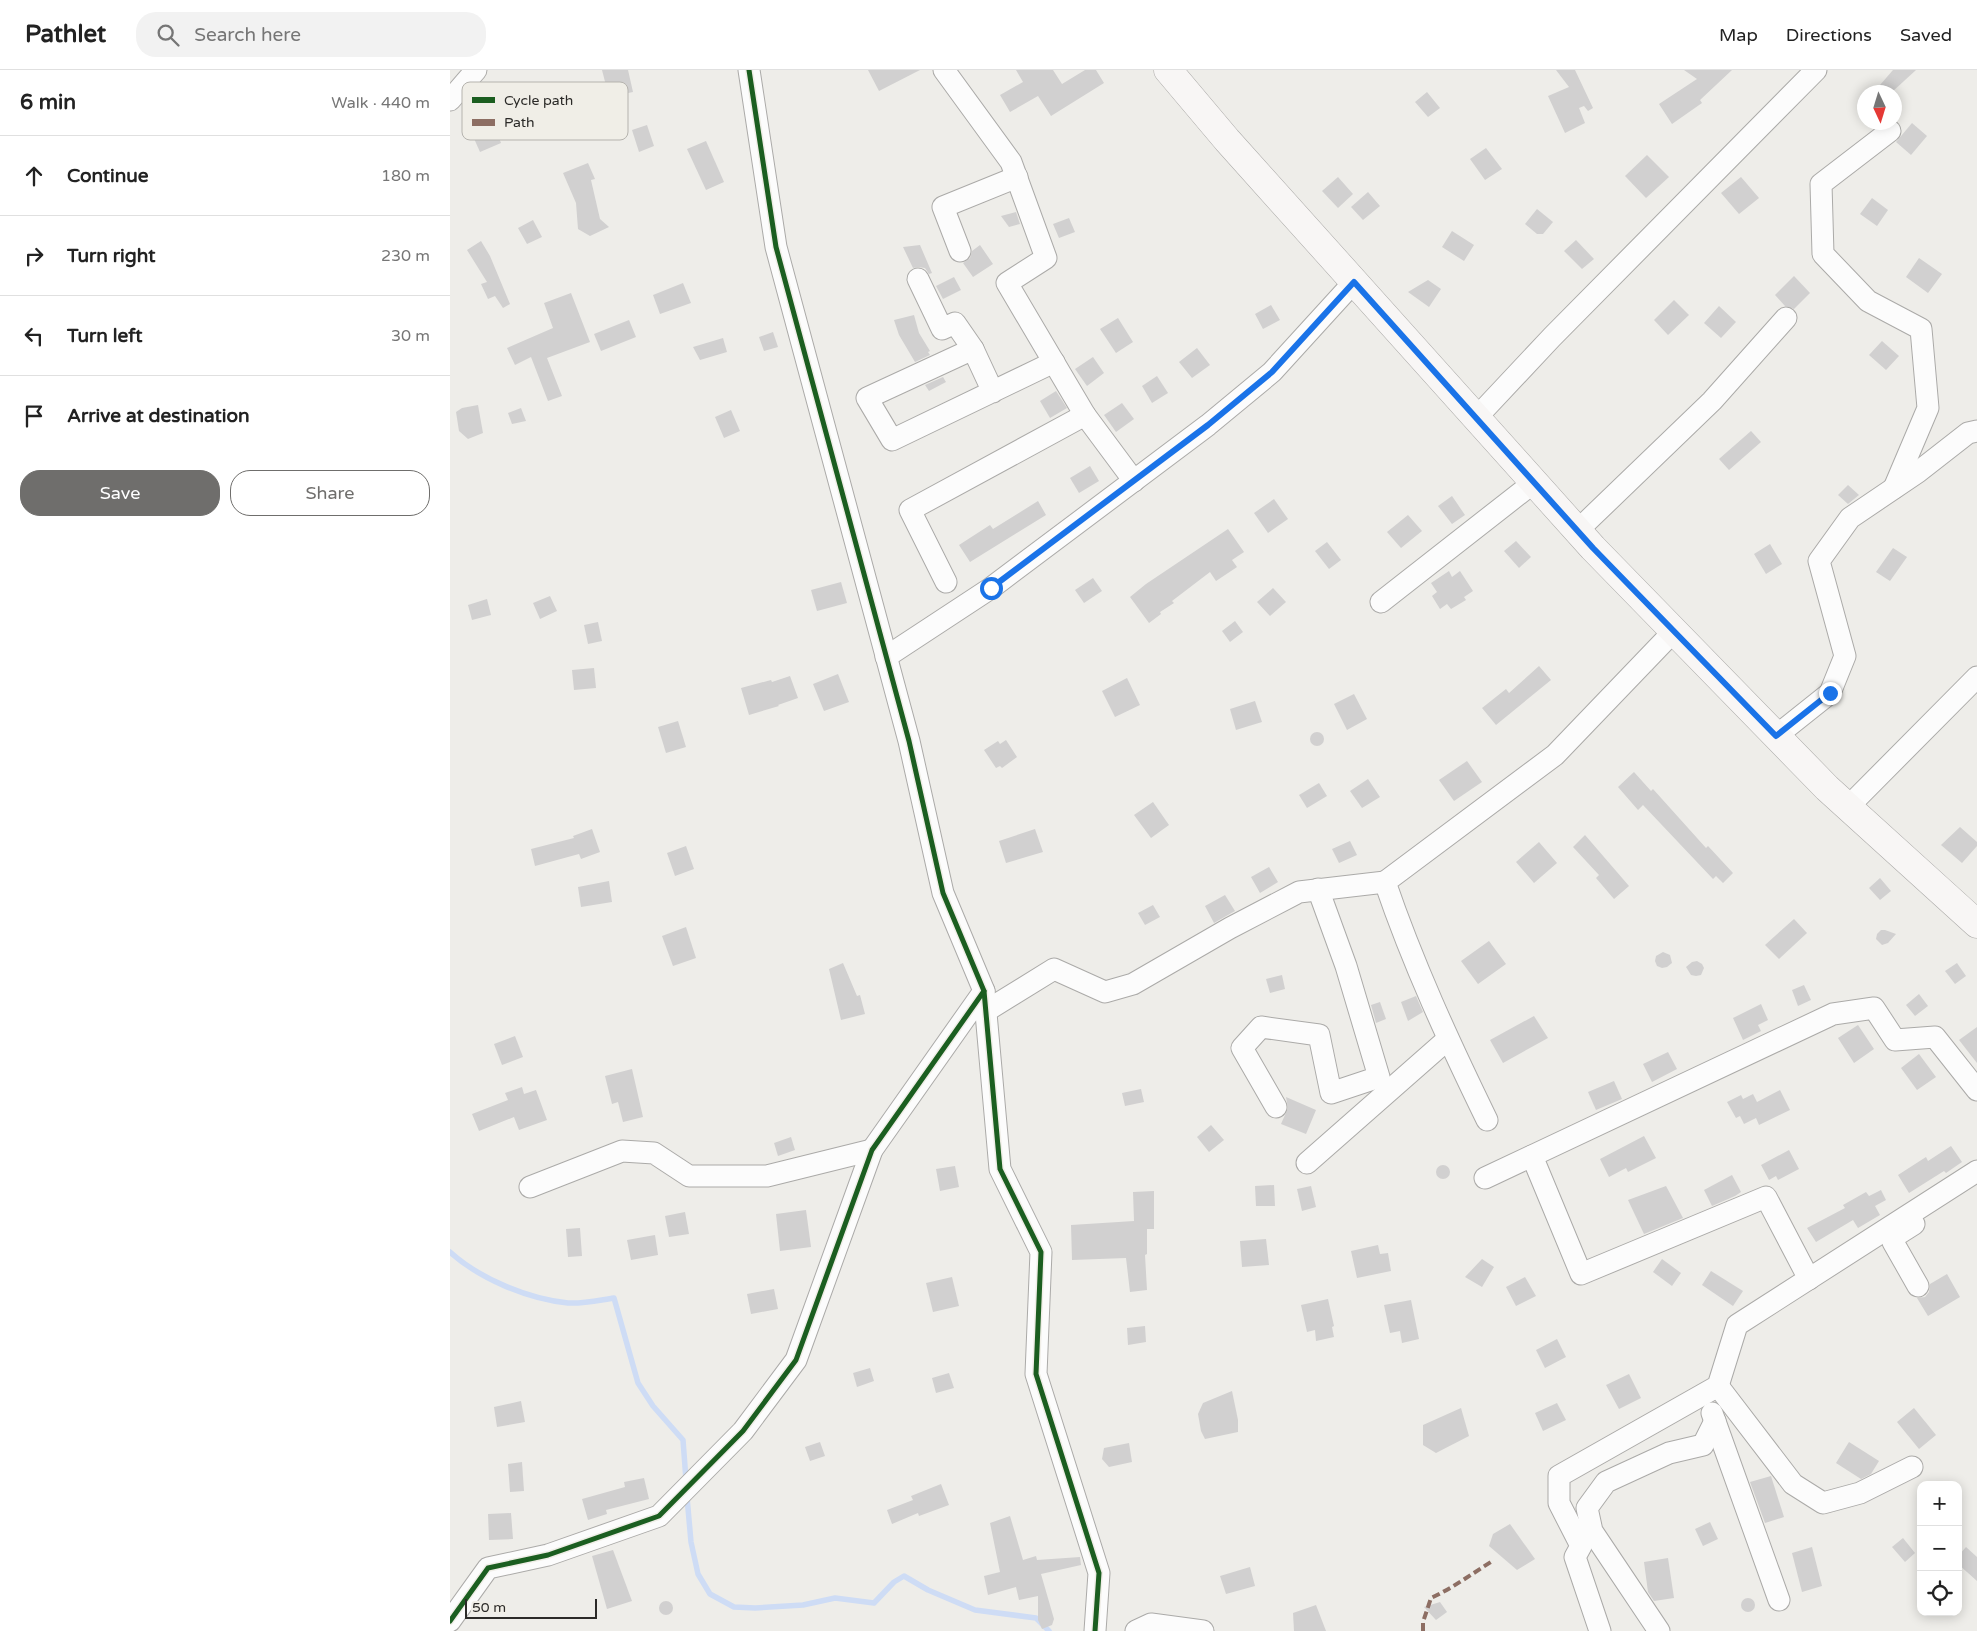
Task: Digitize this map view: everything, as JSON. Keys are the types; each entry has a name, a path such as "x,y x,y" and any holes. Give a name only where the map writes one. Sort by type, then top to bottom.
{"main road":[{"path":"1168,70 1227,140 1577,530 1776,736 1848,807 1977,924"}],"street":[{"path":"466,82 476,70"},
{"path":"749,70 776,247 909,741 943,892 985,1001 1000,1168 1041,1252 1036,1374 1099,1572 1095,1631"},
{"path":"944,70 1011,162 1046,258 1006,283 1085,415 1134,481"},
{"path":"1476,418 1552,337 1816,70"},
{"path":"450,100 462,86"},
{"path":"1890,131 1821,184 1823,254 1868,301 1921,329 1928,408 1894,488"},
{"path":"960,251 943,207 1017,177"},
{"path":"918,279 942,329 955,323 973,349 993,392"},
{"path":"886,657 991,588 1208,425 1272,372 1354,282"},
{"path":"1577,530 1712,401 1786,318"},
{"path":"973,349 867,398 892,440 1054,362"},
{"path":"946,582 910,510 1085,415"},
{"path":"1776,736 1830,693 1844,656 1819,561 1850,518 1918,472 1968,433 1977,431"},
{"path":"1381,602 1533,483"},
{"path":"450,1621 488,1568 548,1555 659,1516 743,1431 796,1360 872,1150 985,1001 1054,969 1105,992 1133,984 1230,928 1299,892 1385,882 1555,756 1674,631"},
{"path":"1848,807 1977,677"},
{"path":"1385,882 1403,934 1448,1039 1487,1120"},
{"path":"1276,1107 1242,1048 1261,1027 1319,1035 1331,1093 1379,1077 1346,966 1318,889"},
{"path":"1485,1178 1833,1014 1874,1008 1895,1040 1936,1037 1977,1090"},
{"path":"1307,1163 1448,1039"},
{"path":"530,1187 622,1151 654,1153 690,1176 767,1176 872,1150"},
{"path":"1532,1156 1581,1274 1766,1197 1809,1279"},
{"path":"1779,1600 1715,1421 1712,1390 1737,1325 1977,1171"},
{"path":"1918,1286 1893,1242 1895,1236 1977,1185"},
{"path":"1712,1390 1793,1484 1823,1503 1860,1493 1912,1467"},
{"path":"1600,1631 1575,1557 1581,1546 1559,1503 1560,1476 1712,1390"},
{"path":"1659,1631 1592,1531 1587,1508 1606,1482 1669,1453 1703,1445 1715,1421"},
{"path":"1593,1631 1594,1609"},
{"path":"1136,1631 1151,1624 1203,1631"}],"building":[{"path":"602,70 628,70 633,92 628,93 628,82 605,82"},
{"path":"868,70 920,70 879,91"},
{"path":"1016,70 1053,70 1062,84 1085,70 1096,70 1104,83 1051,116 1038,96 1010,112 1000,95 1023,82"},
{"path":"1556,70 1575,70 1593,108 1588,111 1584,106 1579,108 1585,123 1565,133 1548,96 1569,87"},
{"path":"1684,70 1732,70 1700,100 1702,103 1672,124 1659,104 1697,79"},
{"path":"1893,70 1916,70 1900,85 1880,85"},
{"path":"1427,92 1440,108 1428,117 1415,102"},
{"path":"1912,123 1927,136 1911,155 1896,142"},
{"path":"647,125 654,146 639,152 632,130"},
{"path":"475,140 500,140 501,143 480,152"},
{"path":"706,141 724,182 706,190 687,149"},
{"path":"1486,148 1502,169 1485,180 1470,159"},
{"path":"1647,155 1669,177 1646,198 1625,176"},
{"path":"588,163 595,179 591,180 600,219 609,227 590,236 578,229 576,203 563,173"},
{"path":"1338,177 1353,194 1338,208 1322,191"},
{"path":"1741,177 1759,198 1739,214 1721,193"},
{"path":"1368,192 1380,206 1363,220 1351,207"},
{"path":"1872,198 1888,210 1877,226 1860,214"},
{"path":"1537,209 1553,222 1543,234 1537,234 1525,224"},
{"path":"1016,212 1020,224 1009,227 1001,216"},
{"path":"1069,218 1075,232 1059,238 1053,224"},
{"path":"533,220 542,237 527,244 518,228"},
{"path":"1452,231 1474,245 1464,261 1442,247"},
{"path":"1576,240 1594,259 1582,269 1564,251"},
{"path":"481,241 490,256 510,304 503,308 495,296 488,299 481,284 487,282 467,250"},
{"path":"920,245 932,273 929,274 925,268 913,268 903,247"},
{"path":"980,245 993,264 973,277 963,263 970,258 972,251"},
{"path":"1919,258 1942,274 1928,293 1906,277"},
{"path":"1794,276 1810,293 1794,309 1785,306 1775,295"},
{"path":"954,277 961,290 943,299 936,286"},
{"path":"1428,280 1441,289 1429,307 1408,292"},
{"path":"683,283 691,303 660,314 653,295"},
{"path":"571,293 590,342 547,358 562,396 548,401 531,357 515,365 507,348 553,328 544,303"},
{"path":"1674,300 1689,315 1668,335 1654,320"},
{"path":"1271,305 1280,320 1263,329 1255,314"},
{"path":"1719,306 1736,322 1721,338 1704,323"},
{"path":"914,315 919,333 930,351 928,352 930,355 915,362 899,335 894,320"},
{"path":"1118,318 1133,342 1116,353 1100,329"},
{"path":"629,320 636,337 601,351 594,334"},
{"path":"773,332 778,347 764,351 759,337"},
{"path":"723,338 727,352 700,360 693,347"},
{"path":"1882,341 1899,356 1886,370 1869,355"},
{"path":"1197,348 1210,365 1192,378 1179,362"},
{"path":"1093,357 1104,373 1087,386 1075,369"},
{"path":"1157,376 1168,393 1152,403 1142,386"},
{"path":"943,377 946,382 929,391 925,385"},
{"path":"1056,391 1067,408 1050,418 1040,401"},
{"path":"1122,403 1134,419 1116,432 1104,415"},
{"path":"478,405 483,433 468,439 459,431 456,412 462,408"},
{"path":"521,408 526,421 512,424 508,413"},
{"path":"731,410 740,431 724,438 715,417"},
{"path":"1751,431 1761,442 1729,470 1719,459"},
{"path":"1090,466 1099,481 1079,493 1070,478"},
{"path":"1848,485 1859,495 1848,504 1838,495"},
{"path":"1452,496 1465,515 1452,524 1438,506"},
{"path":"1274,499 1288,519 1268,533 1254,513"},
{"path":"1038,501 1046,515 970,562 959,545 990,525 993,529"},
{"path":"1408,515 1422,531 1401,548 1387,532"},
{"path":"1228,529 1244,552 1232,560 1237,567 1216,581 1210,572 1172,601 1174,603 1160,612 1161,614 1149,623 1130,597 1146,584"},
{"path":"1516,541 1531,557 1519,568 1504,551"},
{"path":"1327,542 1341,560 1329,569 1315,551"},
{"path":"1770,544 1782,564 1766,574 1754,554"},
{"path":"1893,548 1907,557 1890,581 1876,572"},
{"path":"1449,571 1452,577 1460,571 1473,591 1464,597 1466,600 1451,609 1447,604 1440,609 1432,596 1437,592 1431,583"},
{"path":"1093,578 1102,591 1084,603 1075,590"},
{"path":"841,582 847,603 817,611 811,590"},
{"path":"1273,588 1286,602 1270,616 1257,602"},
{"path":"550,596 557,611 540,619 533,603"},
{"path":"487,599 491,615 472,620 468,605"},
{"path":"1235,621 1243,632 1230,642 1222,631"},
{"path":"598,622 602,641 588,644 584,625"},
{"path":"1539,666 1551,680 1496,725 1482,708 1506,689 1509,693"},
{"path":"594,668 596,688 574,690 572,670"},
{"path":"838,674 849,702 824,711 813,684"},
{"path":"790,676 798,698 749,715 741,688 771,680 772,682"},
{"path":"1127,678 1140,705 1115,717 1102,691"},
{"path":"1354,694 1367,719 1347,730 1334,704"},
{"path":"1255,701 1262,722 1236,730 1230,709"},
{"path":"678,721 686,747 666,753 658,727"},
{"path":"1314,732 1320,732 1324,739 1320,746 1314,746 1310,742 1310,736"},
{"path":"1006,740 1017,757 1002,768 1000,766 996,768 984,750 998,741 1000,744"},
{"path":"1467,761 1482,782 1454,801 1439,780"},
{"path":"1634,772 1651,791 1653,789 1706,848 1708,846 1733,873 1723,883 1716,876 1713,879 1643,805 1638,810 1618,787"},
{"path":"1368,779 1380,797 1362,808 1350,791"},
{"path":"1319,783 1327,796 1307,808 1299,795"},
{"path":"1153,802 1169,825 1151,838 1134,815"},
{"path":"1960,827 1977,842 1977,846 1962,863 1941,845"},
{"path":"592,829 600,852 581,859 579,854 535,866 531,849 574,838 573,836"},
{"path":"1035,829 1043,852 1006,863 999,841"},
{"path":"1585,835 1629,886 1614,899 1596,878 1599,875 1573,847"},
{"path":"1350,841 1357,855 1339,863 1332,849"},
{"path":"1539,842 1557,863 1534,883 1516,862"},
{"path":"686,846 694,869 675,876 667,853"},
{"path":"1269,867 1278,882 1260,893 1251,877"},
{"path":"1880,878 1891,891 1880,900 1869,888"},
{"path":"609,881 612,902 581,907 578,887"},
{"path":"1225,895 1235,911 1214,923 1205,906"},
{"path":"1153,905 1160,917 1145,925 1138,913"},
{"path":"1794,919 1807,933 1779,959 1765,945"},
{"path":"686,927 696,958 673,966 662,936"},
{"path":"1881,930 1896,934 1888,943 1882,945 1876,939 1877,934"},
{"path":"1489,941 1506,964 1478,984 1461,961"},
{"path":"1663,952 1670,955 1672,963 1662,968 1657,966 1655,961 1656,956"},
{"path":"1697,961 1704,968 1701,975 1691,975 1686,967 1692,962"},
{"path":"843,963 857,996 860,995 865,1014 841,1020 829,969"},
{"path":"1957,963 1966,976 1955,984 1945,971"},
{"path":"1282,975 1285,989 1270,993 1266,979"},
{"path":"1804,985 1811,1000 1798,1006 1792,990"},
{"path":"1919,994 1928,1006 1915,1016 1906,1005"},
{"path":"1416,996 1423,1012 1408,1021 1401,1002"},
{"path":"1380,1002 1386,1019 1376,1023 1371,1005"},
{"path":"1761,1004 1768,1020 1758,1025 1761,1031 1743,1040 1733,1018"},
{"path":"1534,1016 1548,1038 1503,1063 1490,1040"},
{"path":"1858,1025 1874,1049 1854,1063 1838,1038"},
{"path":"1977,1027 1977,1063 1959,1040"},
{"path":"515,1036 523,1057 502,1065 494,1044"},
{"path":"1668,1052 1677,1069 1652,1082 1643,1064"},
{"path":"1919,1054 1936,1077 1917,1090 1901,1068"},
{"path":"632,1069 643,1117 623,1122 618,1102 612,1104 605,1076"},
{"path":"1614,1081 1622,1099 1596,1110 1588,1092"},
{"path":"522,1087 524,1094 536,1090 547,1120 519,1130 514,1117 479,1131 472,1114 508,1100 505,1093"},
{"path":"1141,1089 1144,1102 1125,1106 1122,1093"},
{"path":"1780,1090 1790,1110 1759,1125 1756,1118 1744,1124 1740,1116 1736,1118 1727,1102 1741,1095 1743,1099 1753,1094 1757,1102"},
{"path":"1286,1097 1316,1110 1306,1134 1281,1124 1288,1108"},
{"path":"1211,1125 1224,1140 1209,1152 1197,1137"},
{"path":"1644,1136 1656,1158 1628,1172 1626,1168 1609,1177 1600,1159"},
{"path":"791,1137 795,1150 778,1156 774,1143"},
{"path":"1951,1146 1962,1162 1909,1193 1898,1175 1926,1157 1928,1161"},
{"path":"1789,1150 1799,1169 1778,1180 1776,1176 1769,1180 1761,1165"},
{"path":"1440,1165 1446,1165 1450,1172 1446,1179 1440,1179 1436,1175 1436,1169"},
{"path":"955,1166 959,1187 940,1191 936,1169"},
{"path":"1732,1175 1741,1192 1712,1206 1704,1190"},
{"path":"1274,1185 1275,1206 1256,1206 1255,1186"},
{"path":"1311,1186 1316,1207 1302,1211 1297,1189"},
{"path":"1666,1186 1683,1218 1644,1234 1628,1200"},
{"path":"1881,1190 1886,1200 1875,1206 1880,1215 1858,1228 1853,1220 1816,1242 1807,1228 1845,1208 1843,1205 1866,1192 1869,1196"},
{"path":"1154,1191 1154,1229 1147,1229 1147,1254 1145,1255 1147,1290 1130,1292 1126,1258 1072,1260 1071,1225 1134,1221 1133,1192"},
{"path":"806,1210 811,1247 780,1251 776,1214"},
{"path":"685,1212 689,1234 669,1237 665,1216"},
{"path":"580,1228 582,1256 568,1257 566,1229"},
{"path":"655,1235 658,1255 631,1260 627,1240"},
{"path":"1266,1239 1269,1265 1242,1267 1240,1241"},
{"path":"1378,1245 1380,1254 1388,1253 1391,1271 1357,1278 1351,1251"},
{"path":"1482,1259 1494,1267 1482,1287 1465,1277"},
{"path":"1662,1259 1681,1273 1672,1286 1653,1272"},
{"path":"1711,1271 1743,1291 1733,1306 1702,1285"},
{"path":"1947,1274 1960,1297 1928,1316 1917,1298 1925,1297 1929,1292 1930,1284"},
{"path":"952,1277 959,1306 933,1312 926,1283"},
{"path":"1525,1277 1536,1296 1516,1306 1506,1287"},
{"path":"774,1289 778,1309 751,1314 747,1294"},
{"path":"1328,1299 1334,1326 1332,1327 1334,1337 1316,1341 1315,1330 1307,1332 1301,1305"},
{"path":"1411,1300 1419,1339 1402,1343 1400,1331 1390,1333 1384,1305"},
{"path":"1145,1326 1146,1342 1128,1345 1127,1328"},
{"path":"1557,1339 1566,1357 1545,1368 1536,1350"},
{"path":"870,1368 874,1381 857,1387 853,1373"},
{"path":"949,1373 954,1388 936,1393 932,1378"},
{"path":"1629,1374 1641,1398 1619,1409 1606,1385"},
{"path":"1232,1391 1238,1420 1238,1432 1205,1439 1201,1431 1198,1414 1203,1403"},
{"path":"521,1401 525,1422 497,1427 494,1407"},
{"path":"1557,1403 1566,1420 1543,1431 1535,1413"},
{"path":"1461,1408 1469,1436 1436,1453 1423,1445 1423,1425"},
{"path":"1914,1408 1936,1435 1919,1449 1897,1422"},
{"path":"820,1442 825,1456 810,1461 805,1447"},
{"path":"1849,1442 1879,1461 1871,1474 1861,1479 1836,1463"},
{"path":"1129,1443 1132,1462 1109,1467 1102,1459 1104,1448"},
{"path":"522,1462 524,1491 510,1492 508,1464"},
{"path":"1771,1476 1784,1517 1765,1523 1750,1482"},
{"path":"644,1478 649,1499 606,1510 607,1514 588,1520 582,1499 625,1487 624,1482"},
{"path":"941,1484 949,1505 919,1516 918,1513 892,1524 887,1510 913,1500 911,1496"},
{"path":"511,1513 513,1539 489,1540 488,1514"},
{"path":"1010,1516 1023,1560 1036,1556 1037,1560 1080,1557 1081,1565 1041,1574 1054,1619 1052,1625 1042,1629 1038,1620 1038,1596 1019,1600 1016,1587 988,1595 984,1576 1000,1572 990,1523"},
{"path":"1710,1522 1718,1539 1703,1546 1695,1529"},
{"path":"1510,1524 1535,1559 1517,1570 1489,1546 1493,1534"},
{"path":"1903,1538 1915,1553 1905,1562 1892,1547"},
{"path":"1812,1547 1822,1586 1802,1592 1792,1553"},
{"path":"1966,1547 1977,1557 1977,1581 1962,1568 1962,1552"},
{"path":"613,1550 632,1601 607,1609 592,1556"},
{"path":"1668,1558 1674,1598 1654,1601 1648,1592 1644,1562"},
{"path":"1250,1567 1255,1586 1226,1594 1220,1576"},
{"path":"1745,1598 1751,1598 1755,1605 1751,1612 1745,1612 1741,1608 1741,1602"},
{"path":"663,1601 669,1601 673,1608 669,1615 663,1615 659,1611 659,1605"},
{"path":"1440,1602 1447,1612 1436,1620 1424,1607"},
{"path":"1316,1605 1326,1631 1294,1631 1293,1613"}],"waterway":[{"path":"450,1252 475,1271 490,1279 537,1297 568,1303 614,1298 638,1383 653,1406 683,1440 686,1480"},
{"path":"687,1497 691,1542 698,1574 710,1594 734,1607 755,1608 803,1605 835,1598 874,1603 894,1582 904,1576 928,1590 975,1610 1036,1618 1049,1631"}],"marked path":[{"path":"1423,1631 1423,1622 1431,1598 1494,1560"}],"cycle path":[{"path":"749,70 776,247 909,741 943,893 984,991 1000,1169 1041,1252 1036,1374 1099,1573 1095,1631"},
{"path":"450,1621 488,1568 548,1555 659,1516 743,1431 796,1360 872,1150 984,991"}],"route":[{"path":"991,588 1208,425 1272,372 1354,282 1593,548 1776,736 1830,693"}]}
